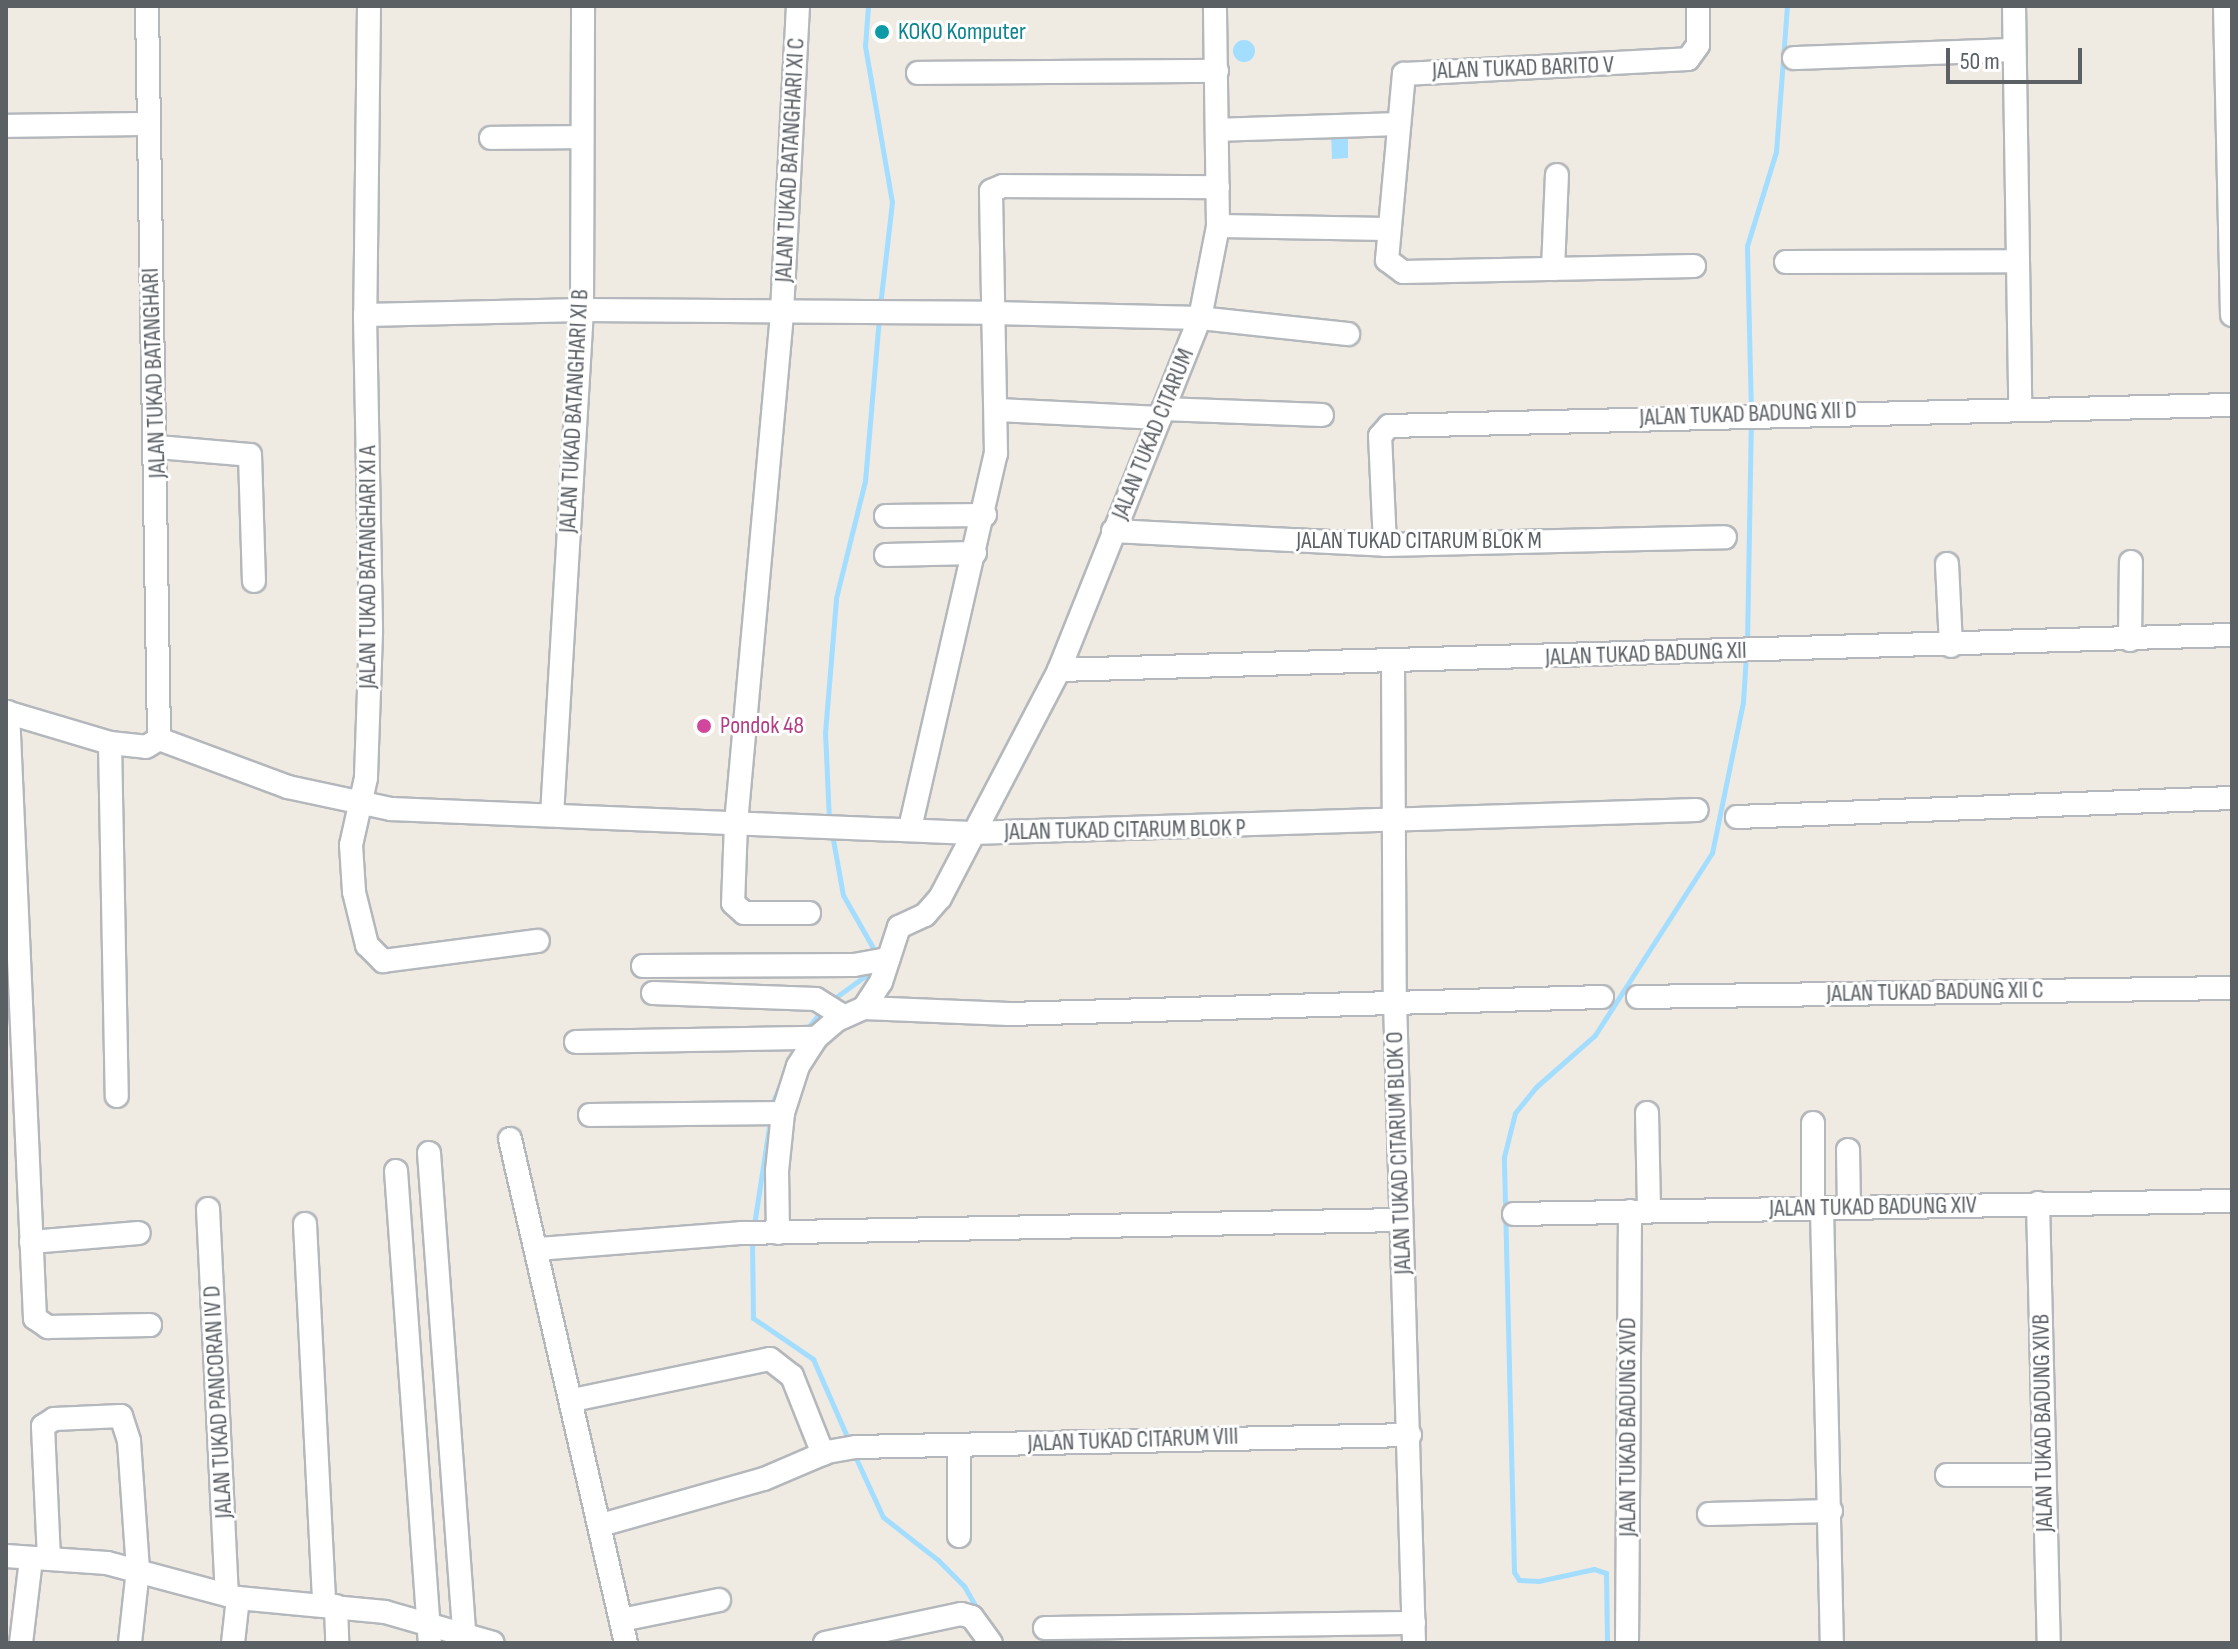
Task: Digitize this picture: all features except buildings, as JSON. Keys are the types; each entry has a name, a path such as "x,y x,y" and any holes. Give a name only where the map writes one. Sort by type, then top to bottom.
{"street":[{"name":"JALAN TUKAD BATANGHARI","path":"147,6 157,447 159,739"},
{"name":"JALAN TUKAD BATANGHARI XI A","path":"369,6 365,315 371,633 362,805 351,845 352,874 363,932 377,959 538,941"},
{"name":"JALAN TUKAD BATANGHARI XI B","path":"552,815 582,310 583,6"},
{"name":"JALAN TUKAD BATANGHARI XI C","path":"798,6 782,314 736,823 734,908 744,913 809,913"},
{"name":"JALAN TUKAD CITARUM","path":"849,1012 899,927 925,915 940,898 1059,670 1200,318 1218,226 1215,6"},
{"name":"JALAN TUKAD BARITO V","path":"1553,269 1393,269 1387,260 1399,79 1411,72 1688,59 1698,45 1698,6"},
{"path":"2014,6 2020,408"},
{"path":"2225,6 2232,315"},
{"path":"1794,58 2014,50"},
{"path":"918,73 1217,71"},
{"path":"6,126 149,124"},
{"path":"1217,130 1396,124"},
{"path":"491,138 582,137"},
{"path":"1557,175 1553,269 1694,266"},
{"path":"910,828 985,515 998,410 988,208 995,187 1218,187"},
{"path":"1218,226 1389,229"},
{"path":"1786,262 2018,261"},
{"path":"365,315 582,310 782,314 993,313 1200,318 1348,334"},
{"name":"JALAN TUKAD BADUNG XII D","path":"1385,545 1380,436 1385,427 1752,414 2232,405"},
{"path":"998,410 1322,415"},
{"path":"157,447 250,455 254,581"},
{"path":"886,516 985,515"},
{"name":"JALAN TUKAD CITARUM BLOK M","path":"1113,531 1385,545 1725,537"},
{"path":"886,555 975,553"},
{"path":"2130,640 2131,562"},
{"path":"1947,564 1951,646"},
{"name":"JALAN TUKAD BADUNG XII","path":"1059,670 1393,663 2232,635"},
{"name":"JALAN TUKAD CITARUM BLOK O","path":"1393,663 1395,1002 1414,1633"},
{"path":"150,1325 40,1326 35,1318 7,712 110,743 146,747 159,739"},
{"name":"JALAN TUKAD CITARUM BLOK P","path":"159,739 288,787 362,805 552,815 972,833 1697,810"},
{"path":"110,743 117,1096"},
{"path":"1737,817 2232,798"},
{"path":"643,966 880,962"},
{"name":"JALAN TUKAD BADUNG XII C","path":"1638,997 2232,988"},
{"path":"653,993 816,999 849,1012 1009,1014 1602,997"},
{"path":"773,1233 781,1113 798,1066 814,1038 849,1012"},
{"path":"576,1042 790,1035 814,1038"},
{"path":"590,1115 781,1113"},
{"name":"JALAN TUKAD BADUNG XIVD","path":"1627,1643 1640,1211 1647,1113"},
{"path":"1813,1123 1831,1511 1832,1643"},
{"path":"510,1139 573,1400 626,1643"},
{"path":"1848,1150 1849,1208"},
{"path":"429,1153 464,1635"},
{"path":"396,1171 429,1633"},
{"name":"JALAN TUKAD BADUNG XIV","path":"1514,1214 2232,1201"},
{"name":"JALAN TUKAD BADUNG XIVB","path":"2038,1203 2049,1643"},
{"name":"JALAN TUKAD PANCORAN IV D","path":"208,1209 233,1596 233,1643"},
{"path":"538,1249 741,1233 1400,1220"},
{"path":"305,1224 330,1604 337,1643"},
{"path":"31,1242 139,1233"},
{"path":"573,1400 770,1359 792,1376 825,1453"},
{"path":"21,1643 40,1559 45,1422 121,1416 129,1441 138,1569 130,1643"},
{"name":"JALAN TUKAD CITARUM VIII","path":"601,1525 764,1479 825,1453 856,1447 1410,1435"},
{"path":"959,1446 959,1536"},
{"path":"1947,1475 2044,1475"},
{"path":"1709,1514 1831,1511"},
{"path":"6,1556 138,1569 233,1596 330,1604 429,1633 464,1635 493,1643"},
{"path":"621,1620 719,1600"},
{"path":"825,1643 961,1614 972,1617 991,1643"},
{"path":"1045,1628 1087,1637 1414,1633"}],"water":[{"path":"1240,40 1248,40 1255,51 1248,62 1240,62 1233,55 1233,47"},
{"path":"1348,131 1348,158 1332,159 1331,132"}],"waterway":[{"path":"868,6 865,46 892,202 880,305"},
{"path":"1751,412 1747,246 1776,152 1787,6"},
{"path":"829,820 825,733 836,598 865,481 879,319"},
{"path":"1747,644 1751,422"},
{"path":"1607,1643 1606,1573 1594,1569 1539,1581 1519,1580 1514,1572 1504,1157 1515,1113 1536,1087 1595,1035 1712,853 1743,702 1746,654"},
{"path":"832,834 843,895 876,953"},
{"path":"832,1000 872,971"},
{"path":"806,1030 822,1010"},
{"path":"771,1106 797,1046"},
{"path":"754,1225 770,1120"},
{"path":"752,1239 753,1318 813,1359 849,1441"},
{"path":"854,1454 883,1517 938,1560 964,1586 979,1612"}],"place":[{"name":"KOKO Komputer","path":"882,32"},
{"name":"Pondok 48","path":"704,726"}]}
